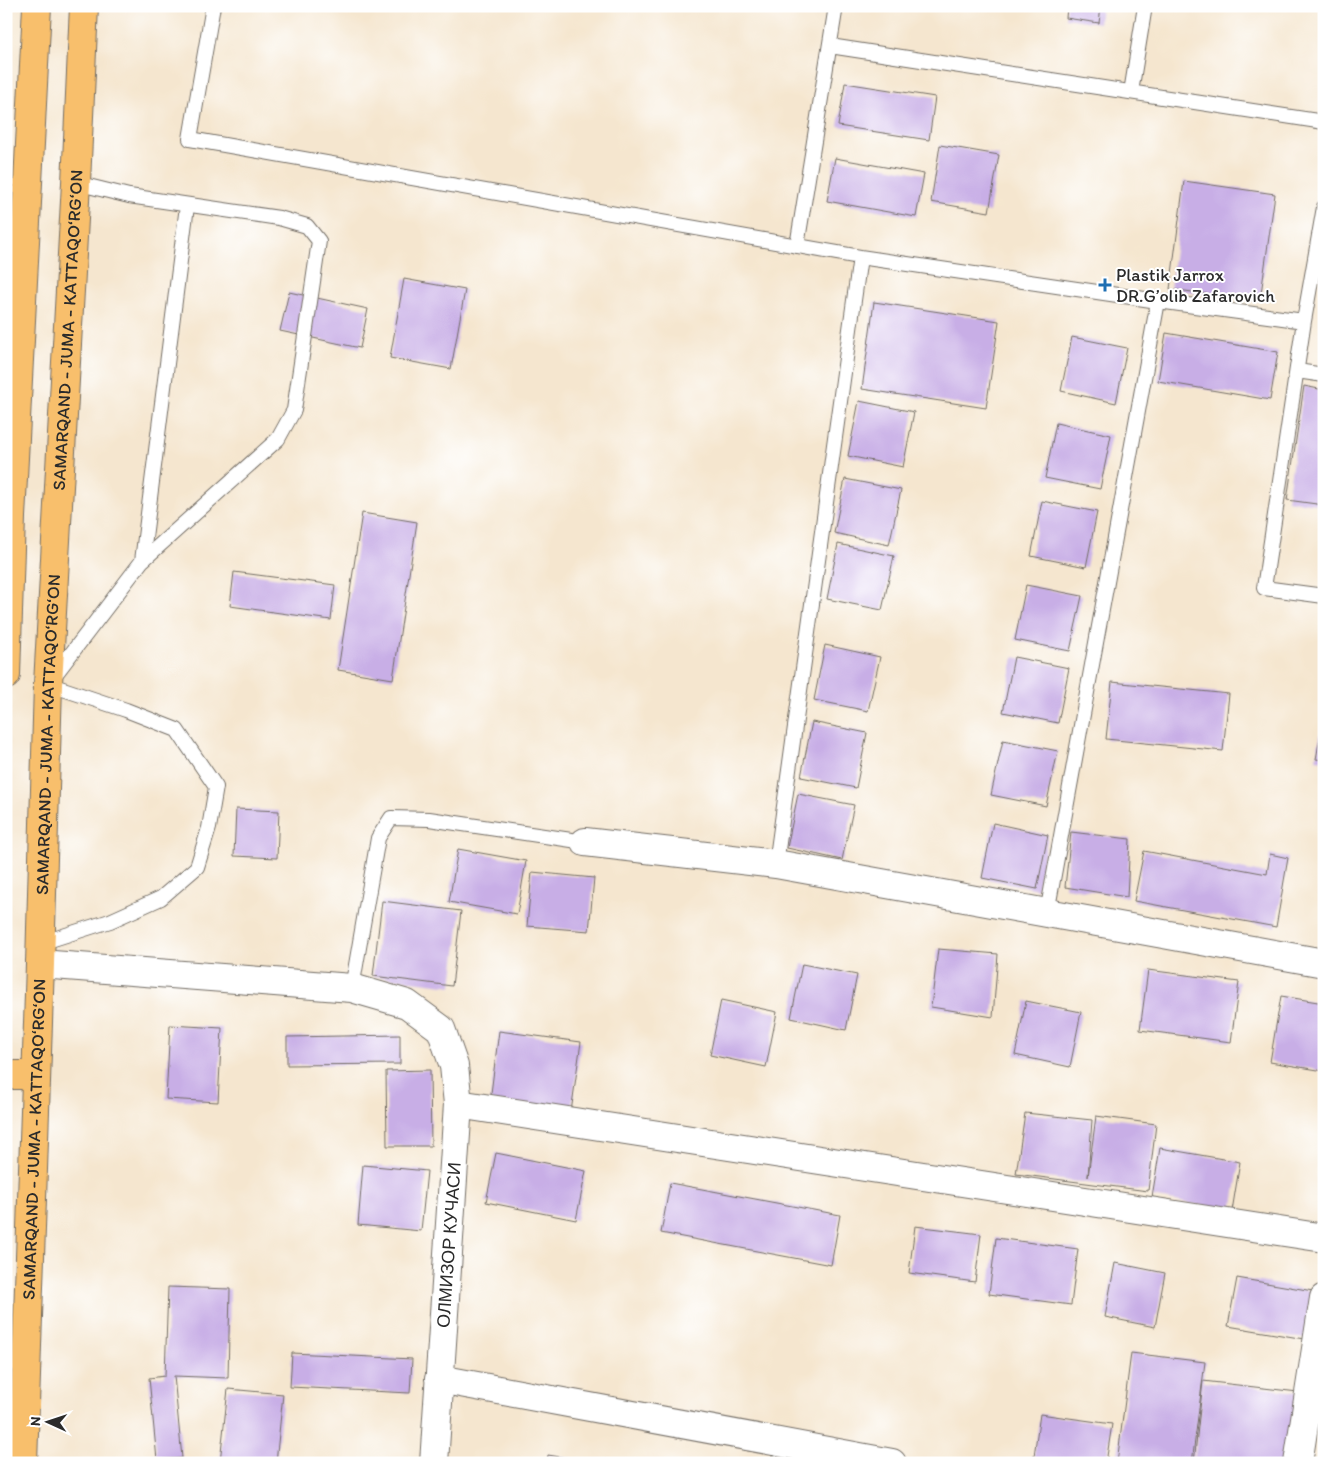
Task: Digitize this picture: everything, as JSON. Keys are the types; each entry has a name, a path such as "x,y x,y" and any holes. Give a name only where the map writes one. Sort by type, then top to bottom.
{"main road":[{"path":"6,675 11,517 37,6"},
{"name":"SAMARQAND - JUMA - KATTAQO‘RG‘ON","path":"23,1463 41,953 48,684 84,6"},
{"path":"6,1075 36,1075"}],"street":[{"path":"585,842 776,864 1324,963"},
{"path":"41,953 352,988"},
{"name":"ОЛМИЗОР КУЧАСИ","path":"352,988 407,1004 441,1029 454,1066 458,1104 434,1463"},
{"path":"458,1104 1324,1238"},
{"path":"1298,1463 1324,1298"},
{"path":"440,1379 892,1463"}],"lane":[{"path":"213,6 190,139 860,257 1304,321"},
{"path":"797,246 836,6"},
{"path":"1130,92 1144,6"},
{"path":"830,46 1324,122"},
{"path":"41,953 161,898 197,866 209,828 216,787 177,730 126,710 48,684 142,561 278,439 294,410 319,241 307,226 279,218 129,196 76,183"},
{"path":"142,561 187,206"},
{"path":"1324,207 1304,321 1264,588 1324,596"},
{"path":"776,864 860,257"},
{"path":"1047,913 1158,301"},
{"path":"1297,371 1324,375"},
{"path":"352,988 378,838 391,818 429,819 585,842"}],"building":[{"path":"1067,6 1101,6 1099,23 1066,18"},
{"path":"845,83 935,97 929,140 838,126"},
{"path":"940,145 999,155 989,212 931,202"},
{"path":"835,158 924,174 916,217 827,201"},
{"path":"1184,181 1275,194 1260,301 1170,289"},
{"path":"404,279 465,290 451,369 390,358"},
{"path":"289,292 368,309 360,348 280,331"},
{"path":"874,302 999,321 986,408 862,389"},
{"path":"1166,333 1278,352 1270,400 1158,381"},
{"path":"1072,337 1127,348 1116,403 1061,391"},
{"path":"1304,386 1324,390 1324,505 1287,500"},
{"path":"859,401 914,412 903,467 848,456"},
{"path":"1056,423 1111,435 1100,489 1045,478"},
{"path":"845,479 901,490 889,545 834,533"},
{"path":"1042,501 1097,512 1086,567 1031,556"},
{"path":"362,513 417,522 393,679 338,670"},
{"path":"838,544 894,556 882,610 827,599"},
{"path":"234,572 335,585 331,620 230,606"},
{"path":"1026,585 1082,596 1070,651 1015,640"},
{"path":"825,645 880,657 868,711 814,700"},
{"path":"1014,657 1069,668 1058,723 1003,712"},
{"path":"1112,682 1229,694 1223,751 1106,739"},
{"path":"812,722 867,733 856,788 801,777"},
{"path":"1324,722 1324,760 1316,759"},
{"path":"1003,740 1058,751 1046,806 991,795"},
{"path":"798,794 854,805 842,860 787,848"},
{"path":"236,809 279,811 277,858 234,856"},
{"path":"993,823 1048,835 1037,889 982,878"},
{"path":"1071,832 1130,839 1127,897 1065,887"},
{"path":"458,849 526,861 517,914 449,902"},
{"path":"1144,851 1267,874 1270,854 1288,858 1276,927 1134,901"},
{"path":"532,872 594,878 589,931 527,926"},
{"path":"382,901 461,911 452,986 373,976"},
{"path":"938,949 998,954 993,1017 931,1007"},
{"path":"802,964 857,975 846,1030 791,1018"},
{"path":"1148,970 1239,982 1231,1042 1140,1030"},
{"path":"1281,996 1324,1003 1324,1071 1270,1062"},
{"path":"721,1000 777,1012 766,1067 710,1055"},
{"path":"1026,1001 1081,1012 1070,1067 1015,1055"},
{"path":"170,1025 222,1028 218,1102 166,1099"},
{"path":"499,1031 581,1042 571,1112 490,1101"},
{"path":"400,1035 400,1064 287,1065 287,1037"},
{"path":"430,1070 431,1146 387,1146 386,1071"},
{"path":"1025,1113 1092,1120 1088,1177 1096,1116 1156,1124 1148,1191 1016,1174"},
{"path":"1160,1148 1240,1162 1232,1211 1152,1197"},
{"path":"496,1153 586,1171 576,1220 486,1202"},
{"path":"363,1165 427,1171 421,1231 358,1225"},
{"path":"670,1183 840,1215 831,1265 661,1233"},
{"path":"915,1226 981,1234 975,1282 909,1273"},
{"path":"996,1238 1078,1249 1071,1305 989,1294"},
{"path":"1115,1263 1165,1273 1155,1327 1105,1317"},
{"path":"1237,1278 1313,1291 1305,1339 1228,1326"},
{"path":"168,1287 230,1289 228,1378 174,1376 182,1458 157,1460 149,1378 165,1376"},
{"path":"292,1353 412,1359 410,1393 290,1387"},
{"path":"1131,1353 1205,1362 1192,1463 1117,1463"},
{"path":"1203,1381 1298,1392 1289,1463 1194,1463"},
{"path":"228,1389 283,1394 276,1463 220,1462"},
{"path":"1040,1414 1112,1424 1106,1463 1033,1463"},
{"path":"548,1455 590,1462 590,1463 547,1463"}],"place":[{"name":"Plastik Jarrox DR.G’olib Zafarovich","path":"1105,285"}]}
